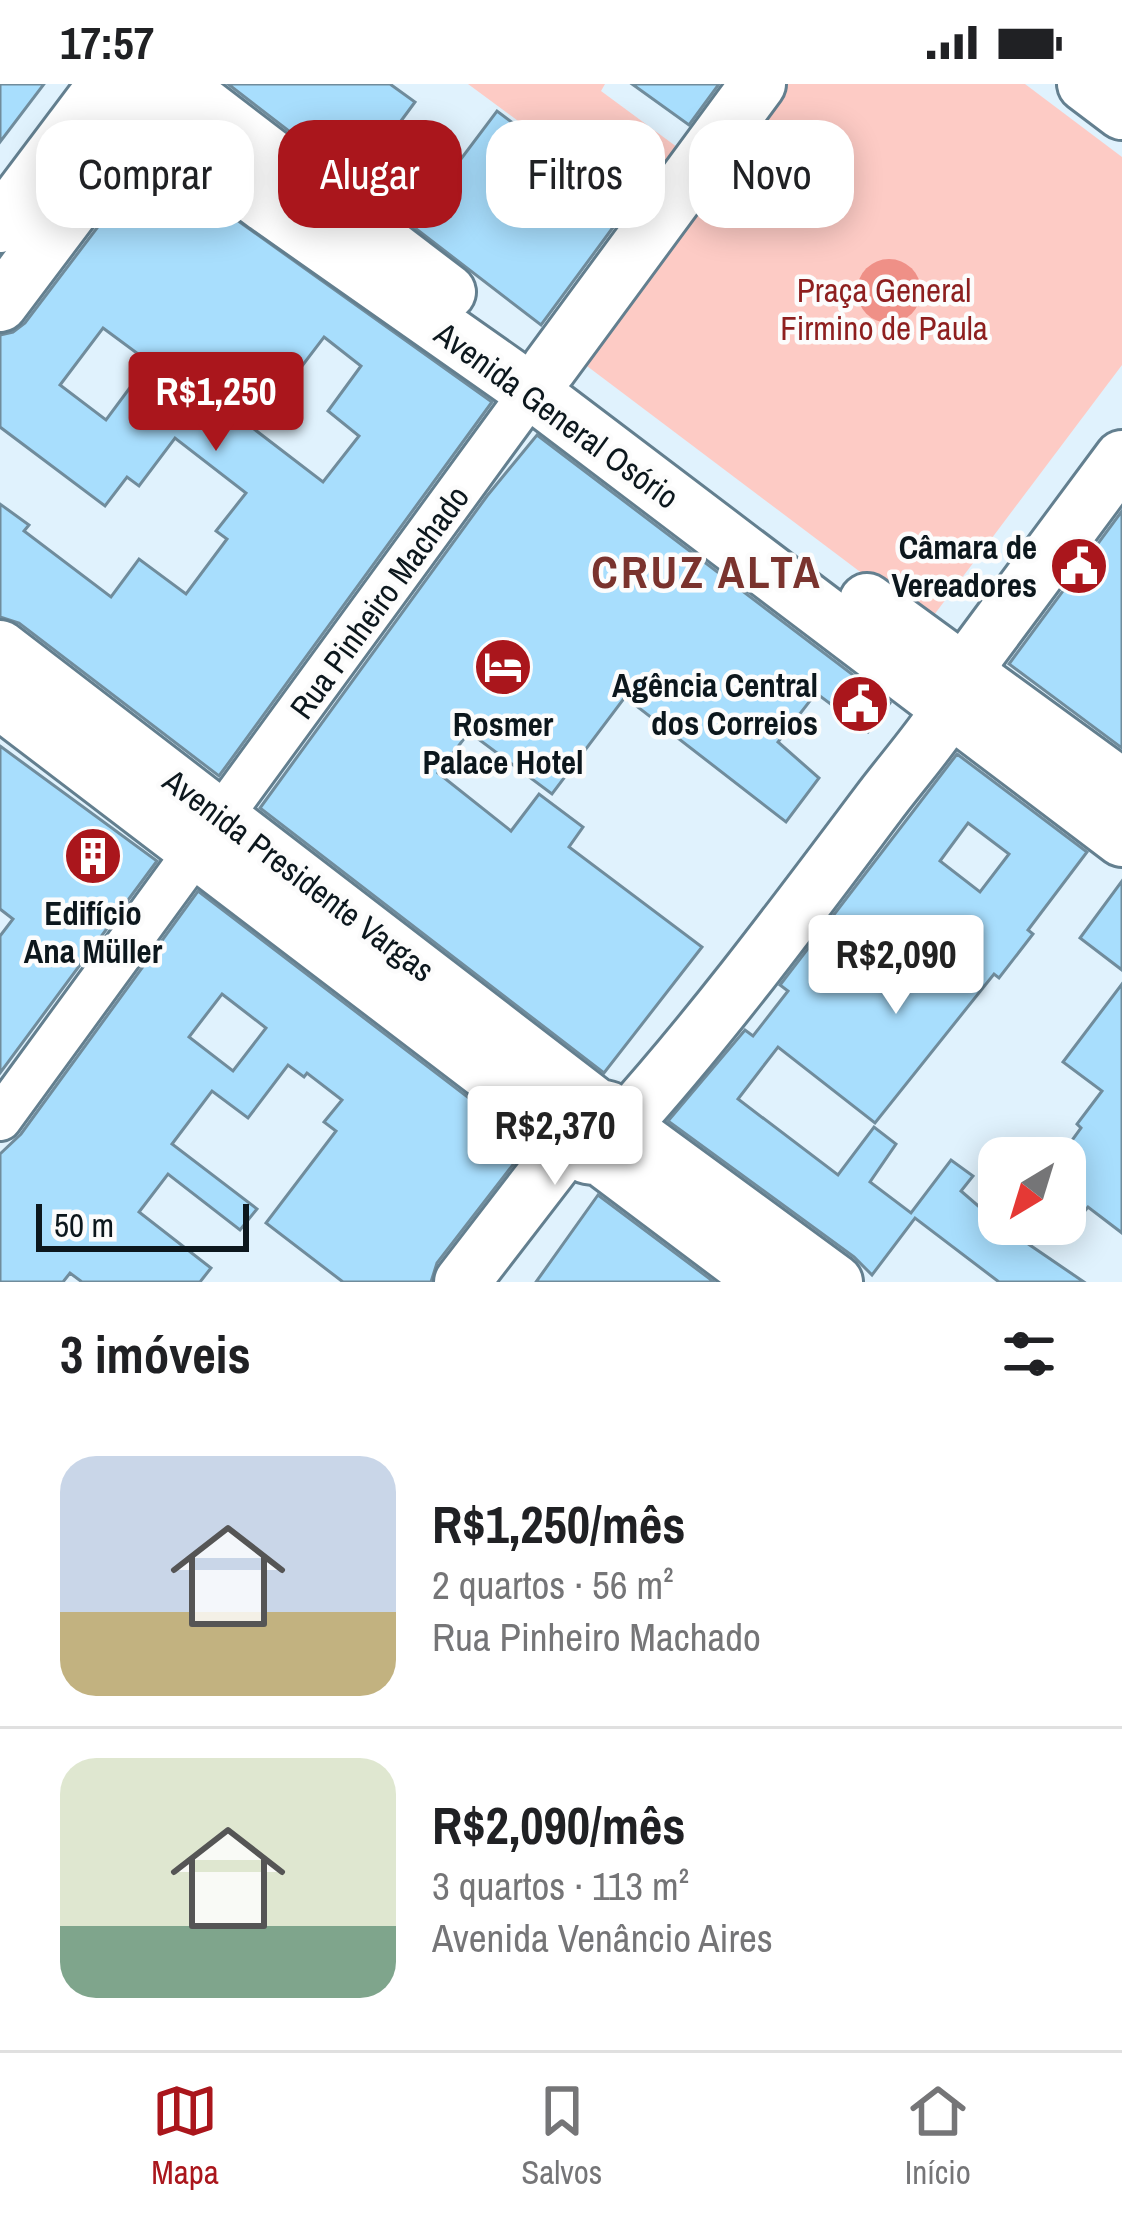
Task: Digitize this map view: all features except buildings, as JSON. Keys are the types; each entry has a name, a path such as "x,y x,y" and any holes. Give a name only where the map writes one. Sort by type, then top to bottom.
{"main road":[{"name":"Rua Pinheiro Machado","path":"540,380 758,84"},
{"path":"1085,84 1122,112"},
{"name":"Avenida General Osório","path":"133,89 266,206 540,380 955,678 1122,788"},
{"path":"0,226 133,89"},
{"path":"0,304 133,89"},
{"path":"462,1282 598,1132 812,869 1122,458"},
{"name":"Avenida Presidente Vargas","path":"0,648 210,834 598,1132 766,1282"},
{"name":"Avenida General Osório","path":"955,678 1122,839"},
{"name":"Avenida Presidente Vargas","path":"0,700 210,834"},
{"path":"500,1282 578,1178 598,1132"},
{"name":"Avenida Presidente Vargas","path":"598,1132 835,1282"}],"street":[{"name":"Rua Pinheiro Machado","path":"0,1119 540,380"}],"green space":[{"path":"468,84 605,84 601,91 640,120 517,120"},
{"name":"Praça General Firmino de Paula","path":"774,84 1025,84 1122,157 1122,365 928,623 571,354 689,197 689,228 854,228 854,120 747,120"},
{"path":"665,138 681,150 665,171"}],"shaded area":[{"path":"889,259 912,268 921,291 912,314 889,323 866,314 857,291 866,268"}],"place":[{"name":"Câmara de Vereadores","path":"1079,566"},
{"name":"Rosmer Palace Hotel","path":"503,667"},
{"name":"Agência Central dos Correios","path":"860,704"},
{"name":"Edifício Ana Müller","path":"93,856"}],"district":[{"name":"CRUZ ALTA","path":"707,571"}]}
